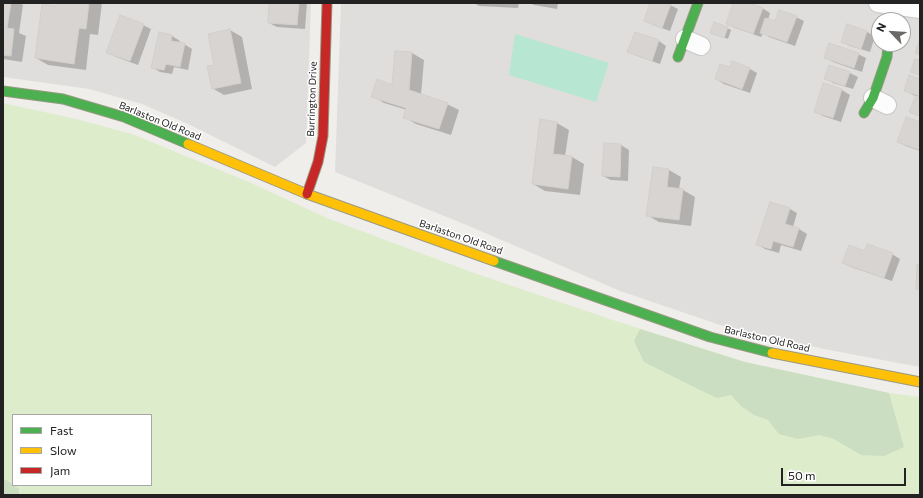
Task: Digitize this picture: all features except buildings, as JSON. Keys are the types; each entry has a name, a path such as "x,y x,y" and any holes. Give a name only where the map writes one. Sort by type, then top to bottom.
{"street":[{"name":"Burrington Drive","path":"307,194 318,162 323,136 327,3"},
{"path":"678,57 693,43 698,3"},
{"path":"886,9 920,9"},
{"path":"864,113 880,101 887,52"},
{"name":"Barlaston Old Road","path":"3,91 63,99 124,117 307,194 710,337 785,356 920,382"}],"shaded area":[{"path":"3,3 311,3 306,143 275,167 186,123 142,104 89,89 3,77"},
{"path":"341,3 920,3 920,367 824,349 729,328 620,291 469,226 335,172"}],"green space":[{"path":"515,34 609,63 596,102 509,75"},
{"path":"3,103 76,119 132,134 249,182 329,219 477,274 616,321 745,362 889,393 920,397 920,495 3,495"},
{"path":"640,329 745,362 889,393 904,447 884,456 861,455 834,439 819,435 798,439 779,434 768,420 754,415 741,406 731,395 717,398 644,362 634,341"},
{"path":"3,479 19,489 19,495 3,495"}],"traffic: fast":[{"path":"678,57 698,3"},
{"path":"864,113 873,98 887,52"},
{"path":"3,91 63,99 124,117 188,144"},
{"path":"494,261 710,337 772,353"}],"traffic: slow":[{"path":"188,144 307,194 494,261"},
{"path":"772,353 920,382"}],"traffic: jam":[{"path":"307,194 318,162 323,136 327,3"}]}
